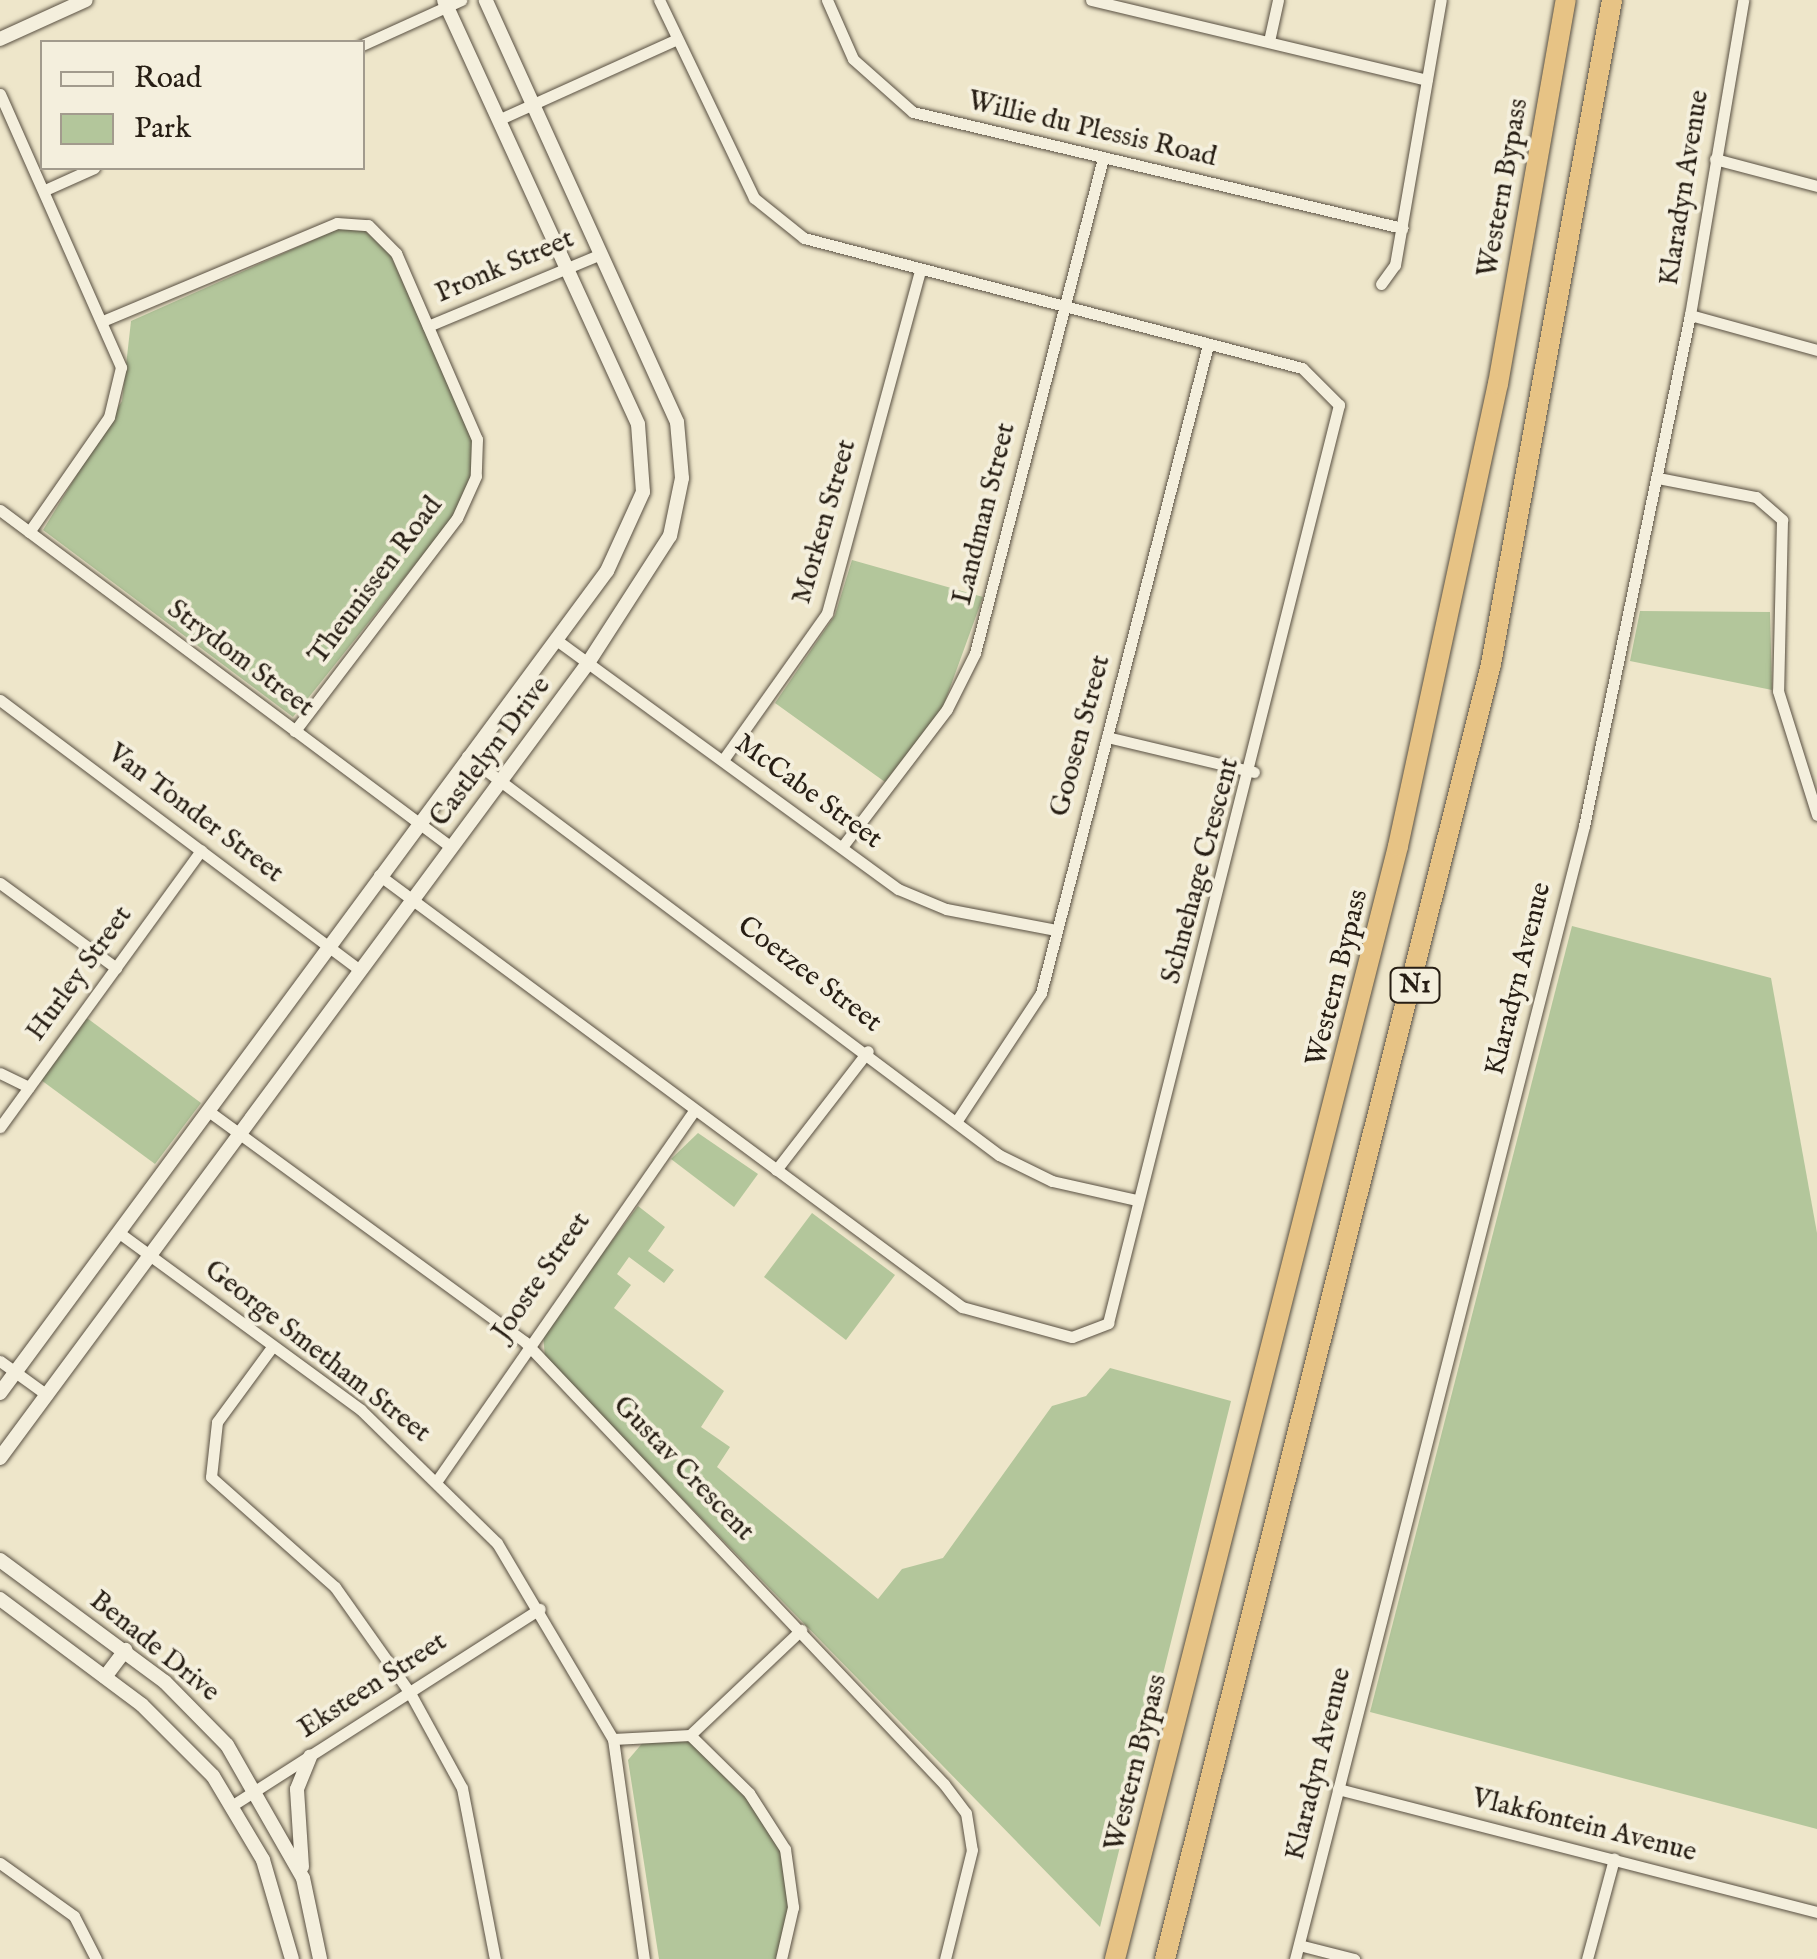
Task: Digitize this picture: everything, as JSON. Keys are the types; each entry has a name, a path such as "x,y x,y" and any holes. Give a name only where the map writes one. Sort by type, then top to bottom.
{"highway":[{"name":"Western Bypass","path":"1115,1959 1401,830 1498,384 1566,0"},
{"name":"N1","path":"1165,1959 1491,664 1612,0"}],"street":[{"path":"0,39 86,0"},
{"name":"Castlelyn Drive","path":"0,1458 588,663 670,536 682,478 677,422 486,0"},
{"name":"Schnehage Crescent","path":"379,875 962,1307 1072,1337 1108,1323 1136,1200 1254,772 1342,421 1321,377 804,238 754,198 659,0"},
{"name":"Willie du Plessis Road","path":"827,0 852,60 891,100 1102,158 1402,228"},
{"path":"1090,0 1427,80"},
{"path":"1269,41 1278,0"},
{"path":"1381,284 1396,265 1441,0"},
{"name":"Klaradyn Avenue","path":"1296,1959 1584,826 1690,315 1743,0"},
{"path":"365,44 451,2"},
{"name":"Castlelyn Drive","path":"0,1394 417,822 607,571 643,492 638,424 498,120 451,2"},
{"path":"498,120 677,39"},
{"path":"0,94 105,320 121,367 118,398 30,532"},
{"name":"Landman Street","path":"842,847 964,683 1102,158"},
{"path":"1716,158 1817,186"},
{"path":"45,190 90,170"},
{"name":"Theunissen Road","path":"105,320 351,221 396,253 477,439 473,488 295,731"},
{"name":"Pronk Street","path":"428,326 601,254"},
{"name":"Morken Street","path":"723,760 826,612 920,271"},
{"path":"1690,315 1817,350"},
{"name":"Goosen Street","path":"958,1119 1027,1024 1056,930 1208,344"},
{"path":"1658,478 1756,497 1782,520 1778,691 1817,814"},
{"name":"Strydom Street","path":"0,510 451,847"},
{"name":"McCabe Street","path":"555,639 921,901 1056,930"},
{"name":"Van Tonder Street","path":"0,700 360,970"},
{"path":"1107,737 1254,772"},
{"name":"Coetzee Street","path":"467,756 1029,1172 1136,1200"},
{"name":"Hurley Street","path":"0,1127 201,850"},
{"path":"0,883 116,968"},
{"path":"776,1170 868,1050"},
{"path":"0,1073 29,1088"},
{"name":"Gustav Crescent","path":"207,1110 525,1342 802,1630 966,1813 972,1850 946,1959"},
{"name":"Jooste Street","path":"438,1479 525,1342 694,1110"},
{"name":"George Smetham Street","path":"118,1232 272,1347 438,1479 540,1609 612,1738 644,1959"},
{"path":"272,1347 216,1422 210,1477 335,1587 410,1692 462,1788 495,1959"},
{"path":"0,1360 47,1396"},
{"path":"0,1546 23,1576"},
{"name":"Benade Drive","path":"0,1560 125,1650 204,1718 258,1789 303,1878 320,1959"},
{"name":"Benade Drive","path":"0,1599 106,1677 190,1750 234,1805 276,1894 292,1959"},
{"name":"Eksteen Street","path":"234,1805 540,1609"},
{"path":"612,1738 690,1735 802,1630"},
{"path":"106,1677 125,1650"},
{"path":"690,1735 749,1793 785,1849 793,1907 781,1959"},
{"path":"303,1878 297,1788 310,1756"},
{"name":"Vlakfontein Avenue","path":"1338,1788 1817,1912"},
{"path":"1587,1959 1614,1860"},
{"path":"0,1863 74,1916 96,1959"},
{"path":"1299,1945 1354,1959"}],"green space":[{"path":"338,229 365,231 390,254 475,442 476,467 453,517 293,717 43,530 122,401 131,321"},
{"path":"852,560 983,597 943,707 885,782 775,703 835,615"},
{"path":"1640,611 1770,612 1772,690 1630,661"},
{"path":"1572,926 1771,978 1817,1233 1817,1829 1370,1712"},
{"path":"87,1018 201,1103 155,1164 41,1080"},
{"path":"698,1133 758,1174 734,1207 671,1159"},
{"path":"638,1206 665,1227 648,1251 674,1270 664,1283 629,1257 617,1274 631,1285 614,1308 724,1391 701,1427 730,1447 717,1467 878,1599 902,1569 943,1558 1052,1406 1086,1396 1110,1368 1231,1401 1100,1927 545,1358 543,1333"},
{"path":"812,1213 895,1275 846,1340 764,1277"},
{"path":"645,1740 690,1741 749,1796 784,1851 789,1914 778,1959 659,1959 628,1760"}]}
